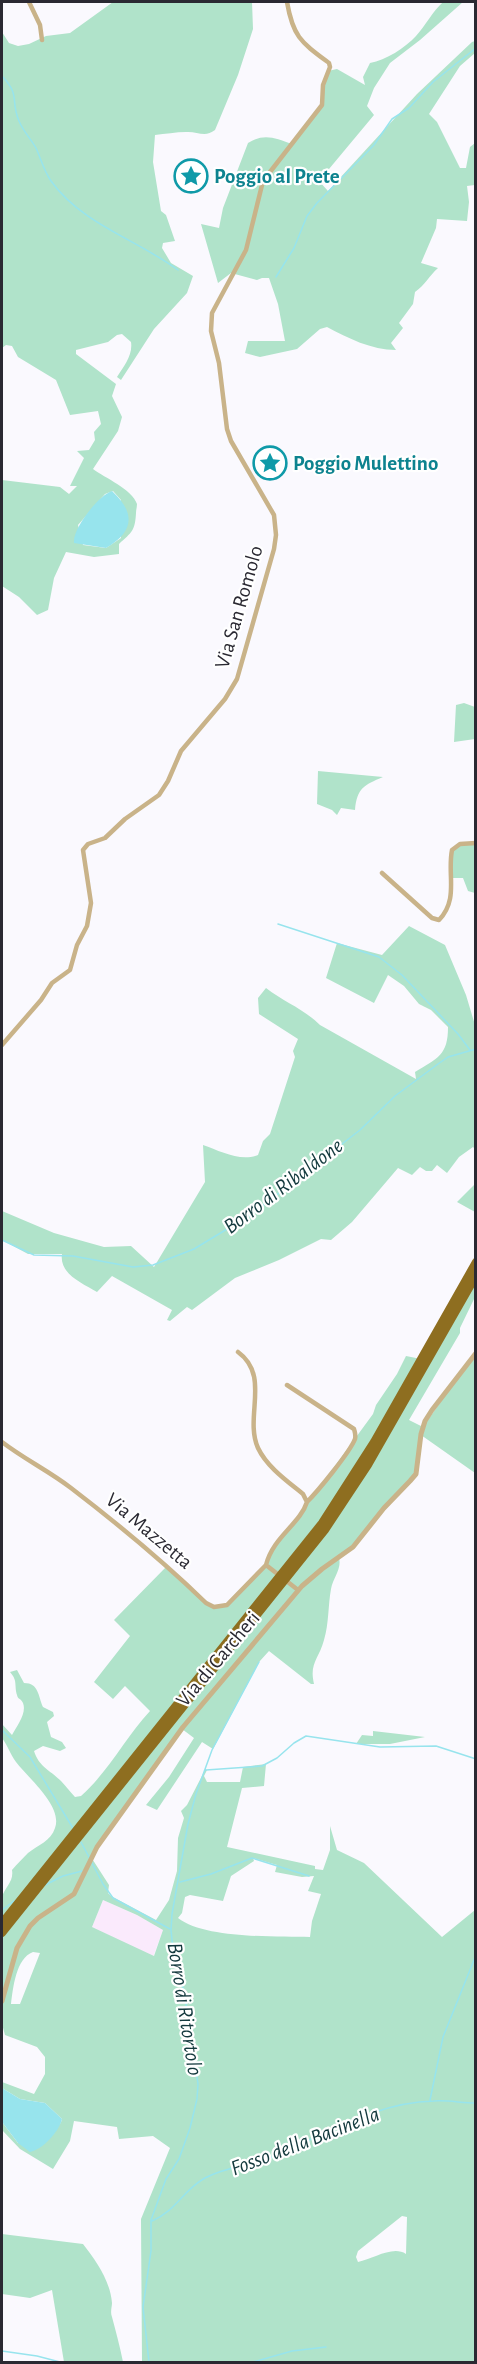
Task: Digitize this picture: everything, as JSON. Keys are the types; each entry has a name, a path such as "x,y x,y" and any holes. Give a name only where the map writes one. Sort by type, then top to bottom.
{"highway":[{"path":"2,1923 322,1523 374,1442 476,1262"},
{"path":"2,1933 325,1530 368,1465 476,1276"}],"street":[{"path":"29,2 40,25 42,40"},
{"name":"Via San Romolo","path":"2,1045 52,984 70,970 77,945 87,926 91,903 83,850 88,844 105,838 125,819 159,795 181,751 225,699 237,680 274,549 276,535 274,515 231,441 227,429 219,363 210,322 220,294 246,250 263,181 312,120 323,100 323,84 330,67 301,42 295,33 287,2"},
{"path":"382,873 432,918 440,920 448,909 451,898 452,850 460,844 476,843"},
{"path":"238,1352 248,1362 255,1376 254,1434 258,1448 266,1460 303,1494 307,1502"},
{"name":"Via di Carcheri","path":"2,2001 17,1948 30,1926 74,1894 97,1847 183,1727 297,1589 352,1547 411,1481 416,1474 425,1421 476,1353"},
{"name":"Via Mazzetta","path":"2,1442 27,1461 71,1488 158,1559 206,1603 214,1607 227,1605 268,1566 269,1556 279,1539 303,1511 307,1502 355,1438 354,1429 286,1385"},
{"path":"268,1566 297,1589"}],"shaded area":[{"path":"103,1900 163,1930 153,1957 92,1927"}],"green space":[{"path":"113,2 252,2 253,29 238,75 215,130 204,134 186,132 155,135 153,162 161,211 166,215 175,241 163,243 162,248 171,263 193,276 187,293 154,329 121,380 117,377 131,351 131,342 122,334 108,342 76,350 76,354 116,384 112,396 122,417 118,431 93,469 130,493 137,504 134,528 119,544 119,554 94,557 66,552 54,578 48,610 37,615 19,597 2,586 2,480 60,487 69,494 77,486 70,486 84,458 77,451 89,450 95,440 94,432 101,424 98,411 70,415 56,380 18,357 12,346 6,345 2,348 2,32 9,43 18,46 29,44 46,36 70,33","holes":["113,491 121,500 121,538 106,548 83,545 78,525 105,494"]},
{"path":"443,2 463,2 390,63 374,88 367,106 374,115 319,181 328,191 417,94 475,41 475,53 460,66 429,114 437,122 460,168 466,168 470,147 475,143 475,185 467,186 469,202 467,221 437,219 436,228 421,263 438,268 415,292 413,304 399,323 403,328 391,343 396,350 369,346 327,327 320,329 297,349 260,357 245,353 248,341 285,341 278,304 269,278 257,280 231,273 218,283 201,224 219,228 223,208 248,143 264,137 292,144 322,105 323,85 328,71 337,69 365,85 363,77 370,63 395,53 406,45"},
{"path":"464,703 475,707 475,739 454,742 456,705"},
{"path":"318,771 383,777 363,788 355,810 341,808 337,815 332,810 317,804"},
{"path":"475,843 475,893 468,891 463,878 450,878 451,855 455,846"},
{"path":"409,926 445,945 466,995 475,1025 475,1149 473,1147 459,1157 447,1173 437,1165 432,1171 426,1171 420,1167 412,1175 398,1168 352,1222 331,1240 321,1239 235,1278 192,1310 187,1307 170,1321 167,1320 172,1310 112,1276 97,1292 68,1272 62,1261 62,1254 28,1254 2,1240 2,1211 54,1233 104,1247 131,1246 154,1267 205,1182 203,1145 230,1155 251,1157 258,1155 263,1141 270,1134 295,1057 293,1051 298,1039 259,1014 258,998 266,988 320,1025 416,1079 415,1072 436,1059 444,1050 448,1027 431,1010 419,1004 404,986 388,975 374,1003 326,978 337,943 382,955"},
{"path":"475,1184 475,1212 457,1202"},
{"path":"475,1276 475,1297 460,1328 460,1333 409,1420 423,1427 475,1353 475,1473 421,1435 416,1474 361,1538 339,1558 339,1566 331,1589 326,1634 313,1671 314,1684 269,1651 259,1662 213,1749 202,1742 157,1810 146,1805 169,1777 194,1738 182,1729 91,1857 109,1885 108,1893 111,1896 156,1920 169,1900 177,1871 178,1838 184,1818 181,1811 187,1805 205,1770 207,1770 204,1776 207,1782 240,1782 243,1767 266,1764 264,1786 242,1788 227,1847 315,1866 315,1869 323,1870 330,1850 330,1826 337,1850 364,1863 442,1937 475,1910 475,2362 142,2362 141,2219 170,2148 153,2136 119,2139 117,2127 74,2121 70,2141 53,2169 20,2149 2,2130 2,2122 18,2143 50,2132 60,2124 62,2119 45,2103 20,2099 2,2088 2,2082 34,2094 45,2074 45,2057 37,2047 5,2035 2,2024 2,1933 325,1530","holes":["253,1858 277,1865 275,1872 302,1877 314,1876 308,1891 321,1894 312,1921 310,1937 222,1933 190,1925 178,1918 182,1913 185,1897 190,1895 223,1901 231,1876 254,1861","103,1900 163,1930 154,1956 92,1927","33,1952 40,1953 20,2004 11,2004 16,1974 27,1955","402,2216 407,2217 406,2254 395,2251 358,2262 356,2257 358,2251"]},
{"path":"406,1356 421,1359 352,1479 2,1923 1,1900 12,1878 12,1870 28,1853 50,1836 55,1828 56,1820 49,1802 16,1762 2,1738 2,1724 12,1735 24,1711 23,1703 17,1697 15,1681 10,1672 17,1670 24,1683 33,1685 43,1707 53,1712 54,1716 47,1722 51,1737 62,1742 66,1748 60,1751 43,1746 34,1751 36,1756 42,1765 75,1797 81,1796 100,1776 150,1711 125,1686 113,1699 94,1682 130,1636 114,1620 166,1567 214,1607 227,1605 266,1565 269,1556 373,1414 376,1405"},
{"path":"373,1731 425,1737 390,1744 356,1744 362,1735 373,1736"},
{"path":"2,2234 83,2244 97,2264 108,2286 112,2303 111,2315 123,2362 64,2362 52,2290 30,2298 2,2294"}],"water":[{"path":"112,491 120,499 128,514 127,529 106,548 74,543 77,530 87,513 100,499"},
{"path":"2,2088 20,2099 45,2103 62,2119 54,2134 45,2144 30,2152 18,2143 2,2122"}],"waterway":[{"path":"276,277 294,248 307,216 317,203 374,145 392,119 409,108 433,82 476,48"},
{"path":"2,76 13,93 16,114 21,125 36,148 51,181 64,196 94,220 178,270"},
{"path":"278,924 379,957 402,975 458,1034 470,1050"},
{"name":"Borro di Ribaldone","path":"2,1240 34,1255 73,1256 133,1267 153,1265 194,1249 252,1214 360,1130 395,1096 438,1064 448,1057 476,1049"},
{"name":"Borro di Ritortolo","path":"149,2362 143,2307 151,2251 151,2220 166,2179 179,2159 190,2128 198,2084 184,1991 173,1950 172,1914 188,1824 196,1794 212,1750 259,1662"},
{"path":"2,1730 30,1757 74,1830"},
{"path":"206,1770 262,1766 277,1758 306,1736 380,1747 436,1746 476,1759"},
{"path":"81,1842 90,1859"},
{"path":"180,1882 211,1874 252,1858 309,1876"},
{"path":"92,1863 113,1898 170,1929"},
{"path":"45,1885 63,1876 82,1871"},
{"path":"2,1910 14,1901"},
{"path":"430,2100 443,2037 476,1955"},
{"name":"Fosso della Bacinella","path":"152,2221 167,2212 191,2188 205,2178 221,2171 270,2158 370,2114 412,2103 439,2101 476,2103"},
{"path":"253,2362 292,2351 326,2347"},
{"path":"2,2351 60,2362"}],"place":[{"name":"Poggio al Prete","path":"191,176"},
{"name":"Poggio Mulettino","path":"270,463"}]}
